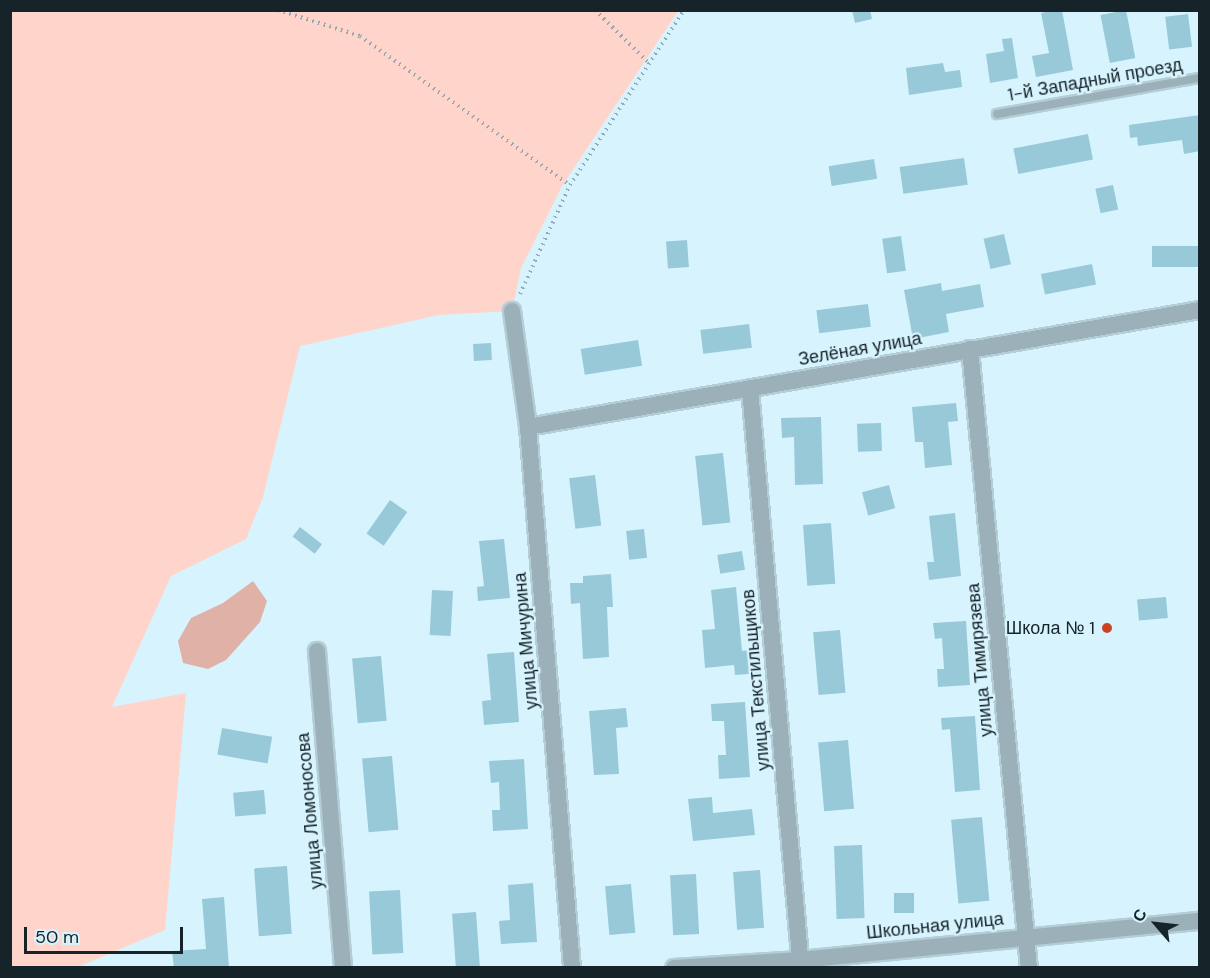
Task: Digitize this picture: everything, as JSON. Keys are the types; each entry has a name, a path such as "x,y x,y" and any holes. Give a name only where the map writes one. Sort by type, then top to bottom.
{"street":[{"name":"Зелёная улица","path":"528,427 1200,310"},
{"name":"улица Мичурина","path":"512,311 528,427 572,968"},
{"name":"улица Тимирязева","path":"970,349 1029,968"},
{"name":"улица Текстильщиков","path":"750,389 800,964"},
{"name":"улица Ломоносова","path":"317,651 343,968"},
{"name":"Школьная улица","path":"674,968 800,964 1026,936 1200,921"}],"lane":[{"name":"1-й Западный проезд","path":"997,114 1200,78"}],"path":[{"path":"278,10 360,36 570,185"},
{"path":"595,10 650,64"},
{"path":"512,311 570,185 684,10"}],"shaded area":[{"path":"11,11 678,11 562,186 521,268 512,311 439,315 300,346 263,497 246,539 171,576 112,707 186,693 165,930 78,967 11,967"},
{"path":"253,581 267,601 260,622 226,660 208,669 183,663 178,641 191,618 223,603"}],"building":[{"path":"852,10 870,10 872,19 855,23"},
{"path":"1062,10 1073,70 1036,77 1032,56 1049,53 1041,13"},
{"path":"1126,10 1135,58 1110,63 1100,15"},
{"path":"1188,14 1192,47 1169,50 1165,17"},
{"path":"1012,38 1018,78 990,83 986,54 1004,51 1002,39"},
{"path":"943,63 945,72 960,70 962,87 909,95 906,68"},
{"path":"1200,115 1200,151 1184,154 1182,140 1138,146 1137,137 1130,138 1129,125"},
{"path":"1088,134 1093,160 1018,174 1013,149"},
{"path":"964,158 968,185 903,194 900,167"},
{"path":"874,159 877,179 832,186 829,166"},
{"path":"1113,185 1118,209 1101,213 1095,189"},
{"path":"1004,234 1011,264 991,269 984,239"},
{"path":"901,236 906,271 887,273 882,239"},
{"path":"687,240 689,267 668,268 666,241"},
{"path":"1152,246 1200,246 1200,267 1152,267"},
{"path":"1092,264 1096,285 1045,295 1041,274"},
{"path":"941,283 942,291 980,284 984,307 946,314 949,332 913,339 904,290"},
{"path":"868,304 871,327 819,333 816,310"},
{"path":"749,324 752,348 703,354 700,330"},
{"path":"638,340 642,366 585,375 581,349"},
{"path":"491,343 492,360 474,361 473,344"},
{"path":"956,403 958,421 948,422 952,465 925,468 923,442 915,442 912,407"},
{"path":"821,417 823,484 795,485 794,437 782,438 781,418"},
{"path":"881,423 882,451 858,452 857,424"},
{"path":"723,453 730,523 702,526 695,456"},
{"path":"595,475 601,526 575,529 569,478"},
{"path":"889,485 895,508 868,515 862,492"},
{"path":"390,500 407,512 384,546 366,534"},
{"path":"955,513 961,576 929,580 927,562 934,562 929,516"},
{"path":"831,523 835,584 807,586 803,525"},
{"path":"300,527 322,544 315,554 293,536"},
{"path":"644,529 647,558 629,560 626,531"},
{"path":"504,539 510,598 478,601 477,587 484,586 479,541"},
{"path":"742,551 745,570 720,574 717,555"},
{"path":"611,574 613,607 607,607 609,657 583,659 580,603 571,604 570,583 583,583 583,576"},
{"path":"736,587 742,651 759,649 761,673 735,675 734,665 705,668 702,630 715,629 711,590"},
{"path":"432,590 453,591 451,636 430,635"},
{"path":"1166,597 1168,618 1139,620 1137,600"},
{"path":"966,621 970,685 938,687 937,669 944,669 942,638 935,639 933,623"},
{"path":"840,630 845,693 819,695 813,632"},
{"path":"514,652 519,722 484,725 482,701 491,700 487,654"},
{"path":"381,656 387,721 358,723 352,659"},
{"path":"745,702 750,777 719,779 718,755 726,755 724,721 712,721 711,704"},
{"path":"626,708 628,727 616,728 619,774 594,775 589,711"},
{"path":"975,716 980,790 955,792 950,729 942,730 941,718"},
{"path":"222,728 272,737 268,763 217,755"},
{"path":"848,740 854,809 824,811 818,743"},
{"path":"392,756 398,830 369,832 362,759"},
{"path":"524,759 528,829 493,831 492,810 500,810 499,782 491,783 489,761"},
{"path":"264,790 266,814 235,817 233,793"},
{"path":"712,797 713,813 752,809 755,835 693,841 688,799"},
{"path":"982,817 989,901 958,903 951,820"},
{"path":"862,845 865,918 837,919 834,846"},
{"path":"287,866 292,934 259,936 254,868"},
{"path":"760,870 764,928 737,930 733,872"},
{"path":"696,874 699,934 673,935 670,875"},
{"path":"533,883 537,942 501,944 499,921 510,920 508,885"},
{"path":"631,884 635,933 609,935 605,886"},
{"path":"400,890 403,953 372,955 369,892"},
{"path":"894,893 914,893 914,913 894,913"},
{"path":"224,897 229,968 174,968 172,951 206,949 202,899"},
{"path":"476,912 480,968 456,968 452,914"}],"place":[{"name":"Школа № 1","path":"1107,628"}]}
